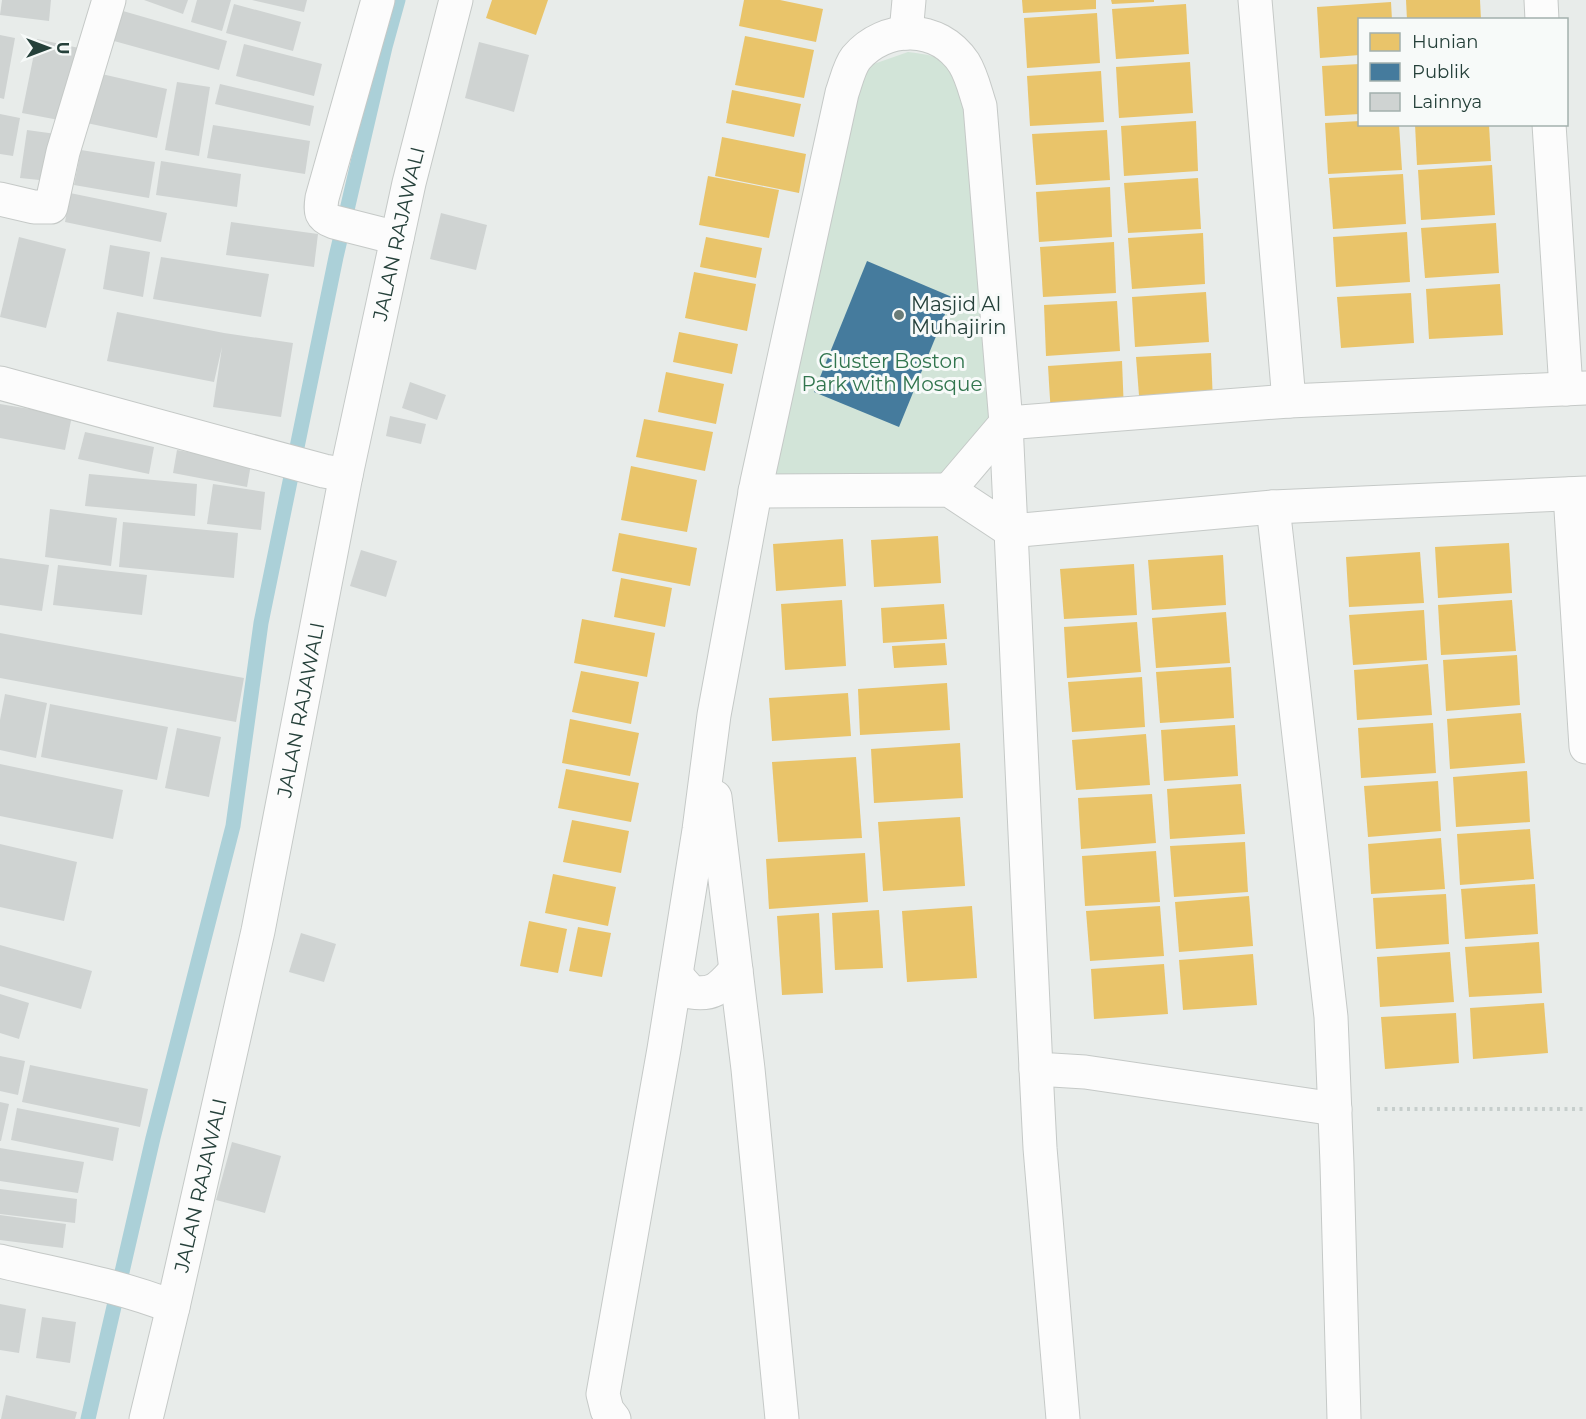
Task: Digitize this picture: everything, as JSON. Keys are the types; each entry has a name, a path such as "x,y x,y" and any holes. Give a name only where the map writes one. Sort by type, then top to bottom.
{"street":[{"path":"0,199 34,207 51,207 63,152 109,0"},
{"path":"378,0 321,198 321,215 397,238"},
{"name":"JALAN RAJAWALI","path":"146,1419 163,1303 258,931 335,473 397,238 456,0"},
{"path":"906,33 909,0"},
{"path":"1255,0 1289,401"},
{"path":"1541,0 1542,18"},
{"path":"614,1419 607,1410 603,1394 676,975 714,714 755,491 842,93 854,61 870,44 906,33 932,35 948,46 963,61 971,75 980,106 1006,423 1041,1160 1063,1419"},
{"path":"949,490 1006,423 1289,401 1576,388 1549,126"},
{"path":"0,383 335,473"},
{"path":"755,491 949,490 1011,531 1273,507 1578,493 1586,747"},
{"path":"1273,507 1331,1017 1344,1419"},
{"path":"709,750 748,1069 782,1419"},
{"path":"676,975 691,992 707,993 716,990 736,970"},
{"path":"1036,1069 1085,1072 1335,1109"},
{"path":"0,1261 109,1287 163,1303"}],"path":[{"path":"1335,1109 1586,1108"}],"green space":[{"name":"Cluster Boston Park with Mosque","path":"908,52 933,56 948,64 954,70 969,101 1002,423 955,479 759,482 847,118 868,66"}],"building: Hunian":[{"path":"492,0 548,0 536,35 486,18"},
{"path":"744,0 780,0 823,9 816,42 739,26"},
{"path":"1022,0 1096,0 1096,9 1023,13"},
{"path":"1111,0 1154,0 1154,2 1112,4"},
{"path":"1406,0 1480,0 1481,18 1407,18"},
{"path":"1391,2 1392,18 1358,18 1358,55 1320,58 1317,7"},
{"path":"1186,4 1189,54 1116,59 1112,9"},
{"path":"1097,13 1100,63 1027,68 1024,18"},
{"path":"745,36 814,50 804,98 735,85"},
{"path":"1190,62 1193,113 1119,118 1116,67"},
{"path":"1358,64 1358,114 1325,116 1322,66"},
{"path":"1101,71 1104,122 1030,126 1027,76"},
{"path":"732,90 801,104 794,137 726,123"},
{"path":"1196,121 1198,171 1124,176 1121,126"},
{"path":"1358,121 1358,126 1399,126 1402,170 1328,174 1325,123"},
{"path":"1415,126 1489,126 1491,161 1417,165"},
{"path":"1107,130 1110,180 1036,185 1032,134"},
{"path":"722,137 806,154 799,193 715,176"},
{"path":"1492,165 1495,215 1421,220 1418,170"},
{"path":"1403,174 1406,224 1333,229 1329,178"},
{"path":"708,176 779,190 769,238 699,225"},
{"path":"1198,178 1201,229 1128,233 1124,183"},
{"path":"1110,187 1112,237 1039,242 1036,192"},
{"path":"1496,223 1499,273 1425,278 1421,228"},
{"path":"1407,232 1410,282 1336,287 1333,237"},
{"path":"1203,233 1205,284 1132,289 1128,238"},
{"path":"706,237 762,248 756,278 700,267"},
{"path":"1114,242 1116,293 1043,297 1040,247"},
{"path":"694,272 756,284 747,331 685,318"},
{"path":"1500,284 1503,335 1429,339 1426,289"},
{"path":"1206,292 1209,342 1135,347 1132,297"},
{"path":"1411,293 1414,343 1341,348 1337,297"},
{"path":"1117,301 1120,351 1046,356 1044,305"},
{"path":"679,332 738,344 732,374 673,362"},
{"path":"1211,353 1213,403 1140,408 1136,357"},
{"path":"1122,361 1124,412 1051,416 1048,366"},
{"path":"666,372 724,384 716,424 658,412"},
{"path":"644,419 713,432 705,471 636,457"},
{"path":"631,466 697,480 687,532 621,520"},
{"path":"619,533 697,548 690,586 612,571"},
{"path":"938,536 941,583 874,587 871,540"},
{"path":"843,539 846,586 776,591 773,544"},
{"path":"1509,543 1512,593 1438,598 1435,547"},
{"path":"1420,552 1424,603 1349,607 1346,557"},
{"path":"1223,555 1226,605 1152,610 1148,560"},
{"path":"1134,564 1137,615 1064,619 1060,569"},
{"path":"621,578 672,588 665,627 614,617"},
{"path":"842,600 846,666 785,670 781,604"},
{"path":"1512,600 1516,651 1441,655 1438,605"},
{"path":"944,604 947,639 883,643 881,608"},
{"path":"1424,610 1427,660 1353,665 1349,615"},
{"path":"1226,612 1230,663 1156,668 1152,618"},
{"path":"582,619 655,633 647,677 574,663"},
{"path":"1137,622 1141,672 1067,678 1064,627"},
{"path":"945,643 947,665 894,668 892,646"},
{"path":"1517,655 1520,705 1446,711 1443,660"},
{"path":"1428,664 1432,715 1357,720 1354,670"},
{"path":"1231,667 1234,718 1160,723 1156,672"},
{"path":"581,671 639,682 631,724 572,712"},
{"path":"1142,677 1145,727 1072,732 1068,682"},
{"path":"947,683 950,730 860,735 858,689"},
{"path":"848,693 851,736 772,741 769,698"},
{"path":"1521,713 1525,763 1450,769 1447,719"},
{"path":"570,719 639,733 630,776 562,763"},
{"path":"1433,723 1436,773 1361,778 1358,728"},
{"path":"1235,725 1238,776 1164,781 1161,730"},
{"path":"1146,734 1150,785 1076,790 1072,740"},
{"path":"960,743 963,798 874,803 871,749"},
{"path":"856,757 862,838 778,842 772,762"},
{"path":"566,769 639,783 631,822 558,808"},
{"path":"1527,771 1530,822 1456,827 1453,777"},
{"path":"1438,781 1441,831 1368,837 1364,786"},
{"path":"1241,784 1245,834 1170,839 1167,789"},
{"path":"1152,794 1156,843 1081,849 1078,798"},
{"path":"960,817 965,886 883,891 878,822"},
{"path":"572,820 629,831 621,873 563,862"},
{"path":"1530,829 1534,879 1460,885 1457,834"},
{"path":"1441,838 1445,889 1371,894 1368,844"},
{"path":"1245,842 1248,892 1174,897 1170,846"},
{"path":"1156,851 1160,902 1085,906 1082,856"},
{"path":"865,853 868,902 769,909 766,859"},
{"path":"553,874 616,887 608,926 545,913"},
{"path":"1535,884 1538,934 1465,939 1461,889"},
{"path":"1446,894 1449,944 1376,949 1373,898"},
{"path":"1249,896 1253,946 1179,952 1175,902"},
{"path":"972,906 977,978 907,982 902,911"},
{"path":"1160,906 1164,956 1090,961 1086,911"},
{"path":"879,910 883,968 835,970 832,913"},
{"path":"819,913 823,993 782,995 777,916"},
{"path":"529,921 567,929 558,973 520,966"},
{"path":"578,927 611,933 602,977 569,971"},
{"path":"1539,942 1542,993 1469,997 1465,947"},
{"path":"1450,952 1454,1002 1380,1007 1377,957"},
{"path":"1253,954 1257,1005 1183,1010 1179,960"},
{"path":"1164,964 1168,1014 1094,1019 1091,969"},
{"path":"1544,1003 1548,1053 1473,1059 1470,1008"},
{"path":"1456,1013 1459,1063 1385,1069 1381,1017"}],"building: Publik":[{"path":"867,261 952,297 899,427 814,392"}],"building: Lainnya":[{"path":"2,0 51,0 49,21 0,15"},
{"path":"144,0 188,0 183,14"},
{"path":"197,0 231,0 222,31 191,22"},
{"path":"252,0 307,0 304,12"},
{"path":"234,4 301,22 293,51 226,33"},
{"path":"123,11 227,41 219,70 114,41"},
{"path":"0,35 15,38 4,99 0,98"},
{"path":"37,39 79,48 64,121 22,113"},
{"path":"479,42 529,55 514,112 465,98"},
{"path":"244,44 322,64 314,96 236,76"},
{"path":"93,72 167,89 157,138 82,122"},
{"path":"177,82 210,87 199,156 165,150"},
{"path":"220,84 314,106 310,126 215,104"},
{"path":"0,114 20,118 13,156 0,154"},
{"path":"213,125 310,141 305,174 207,158"},
{"path":"27,130 56,134 49,181 20,178"},
{"path":"81,150 155,162 149,198 74,185"},
{"path":"161,161 241,174 237,207 156,195"},
{"path":"70,193 167,213 161,242 65,222"},
{"path":"441,213 487,225 476,270 430,259"},
{"path":"231,222 318,234 314,267 226,255"},
{"path":"19,237 66,249 46,328 0,317"},
{"path":"110,245 150,252 143,297 103,289"},
{"path":"161,257 269,274 261,317 153,299"},
{"path":"117,312 224,333 293,343 281,417 213,407 222,347 214,382 107,361"},
{"path":"410,382 446,395 437,420 402,408"},
{"path":"0,404 72,416 65,450 0,438"},
{"path":"390,416 426,424 421,444 386,436"},
{"path":"85,432 154,447 149,474 78,459"},
{"path":"177,450 251,464 247,487 173,473"},
{"path":"89,474 197,484 195,516 85,506"},
{"path":"213,484 265,492 261,530 207,524"},
{"path":"50,509 117,518 111,566 45,557"},
{"path":"123,522 238,533 234,578 119,567"},
{"path":"361,550 397,561 386,597 350,586"},
{"path":"0,558 49,565 42,611 0,605"},
{"path":"58,565 147,575 142,615 53,605"},
{"path":"0,633 244,678 236,722 0,678"},
{"path":"5,694 47,703 36,758 0,750 0,720"},
{"path":"50,704 168,727 157,780 41,757"},
{"path":"177,728 221,737 209,797 165,788"},
{"path":"0,764 123,790 113,839 0,816"},
{"path":"0,844 77,862 64,921 0,907"},
{"path":"301,933 336,944 324,982 289,972"},
{"path":"0,945 92,971 81,1009 0,986"},
{"path":"0,994 29,1003 19,1039 0,1033"},
{"path":"0,1056 25,1061 18,1095 0,1091"},
{"path":"30,1065 148,1089 140,1127 22,1102"},
{"path":"0,1102 9,1104 1,1141 0,1141"},
{"path":"17,1108 119,1128 113,1161 11,1140"},
{"path":"232,1142 281,1156 265,1213 216,1200"},
{"path":"0,1148 84,1162 78,1193 0,1181"},
{"path":"0,1189 77,1199 75,1223 0,1214"},
{"path":"0,1215 66,1224 63,1248 0,1240"},
{"path":"0,1304 26,1309 19,1353 0,1350"},
{"path":"42,1317 76,1322 70,1363 36,1358"},
{"path":"6,1395 77,1412 75,1419 1,1419"}],"waterway":[{"path":"88,1419 153,1138 233,826 261,623 336,257 398,0"}],"place":[{"name":"Masjid Al Muhajirin","path":"899,315"}]}
